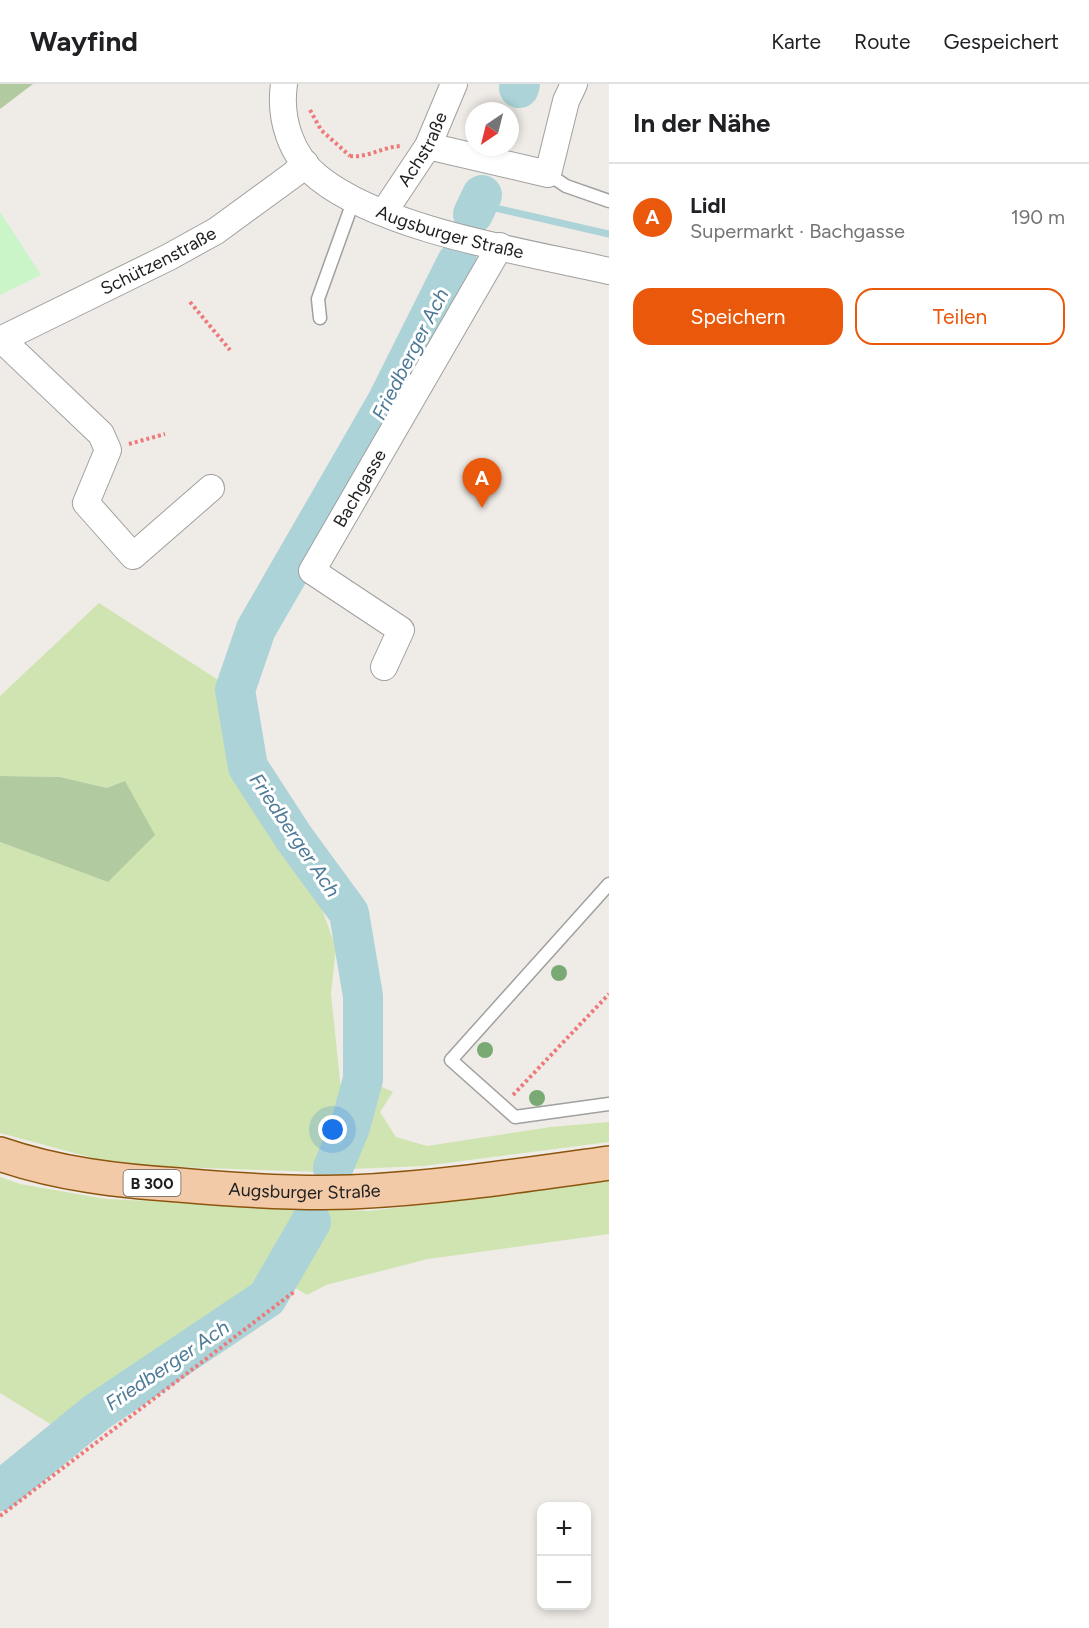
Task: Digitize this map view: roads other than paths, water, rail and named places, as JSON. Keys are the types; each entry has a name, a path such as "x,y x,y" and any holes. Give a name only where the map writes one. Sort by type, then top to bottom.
{"main road":[{"name":"Augsburger Straße","path":"0,1154 23,1162 112,1180 243,1191 307,1192 352,1192 496,1180 609,1163"}],"street":[{"name":"Augsburger Straße","path":"284,84 284,121 293,145 318,177 354,199 384,212 453,234 609,271"},
{"name":"Achstraße","path":"384,212 428,146 454,84"},
{"path":"428,146 548,174 566,101 574,84"},
{"name":"Schützenstraße","path":"1,339 169,257 216,231 294,174 305,163"},
{"name":"Bachgasse","path":"384,668 401,630 312,571 489,243"},
{"path":"1,339 101,434 108,450 86,503 133,556 211,488"}],"lane":[{"path":"548,174 566,186 609,201"},
{"path":"320,318 318,299 354,199"},
{"path":"609,884 451,1060 515,1117 609,1104"}],"waterway":[{"name":"Friedberger Ach","path":"519,88 520,84"},
{"name":"Friedberger Ach","path":"473,214 482,195"},
{"path":"478,204 609,234"},
{"name":"Friedberger Ach","path":"333,1168 350,1127 363,1079 363,996 349,913 294,838 248,767 235,690 256,629 387,402 457,262"},
{"name":"Friedberger Ach","path":"0,1491 97,1412 267,1298 311,1222"}],"place":[{"name":"Lidl","path":"482,508"}]}
